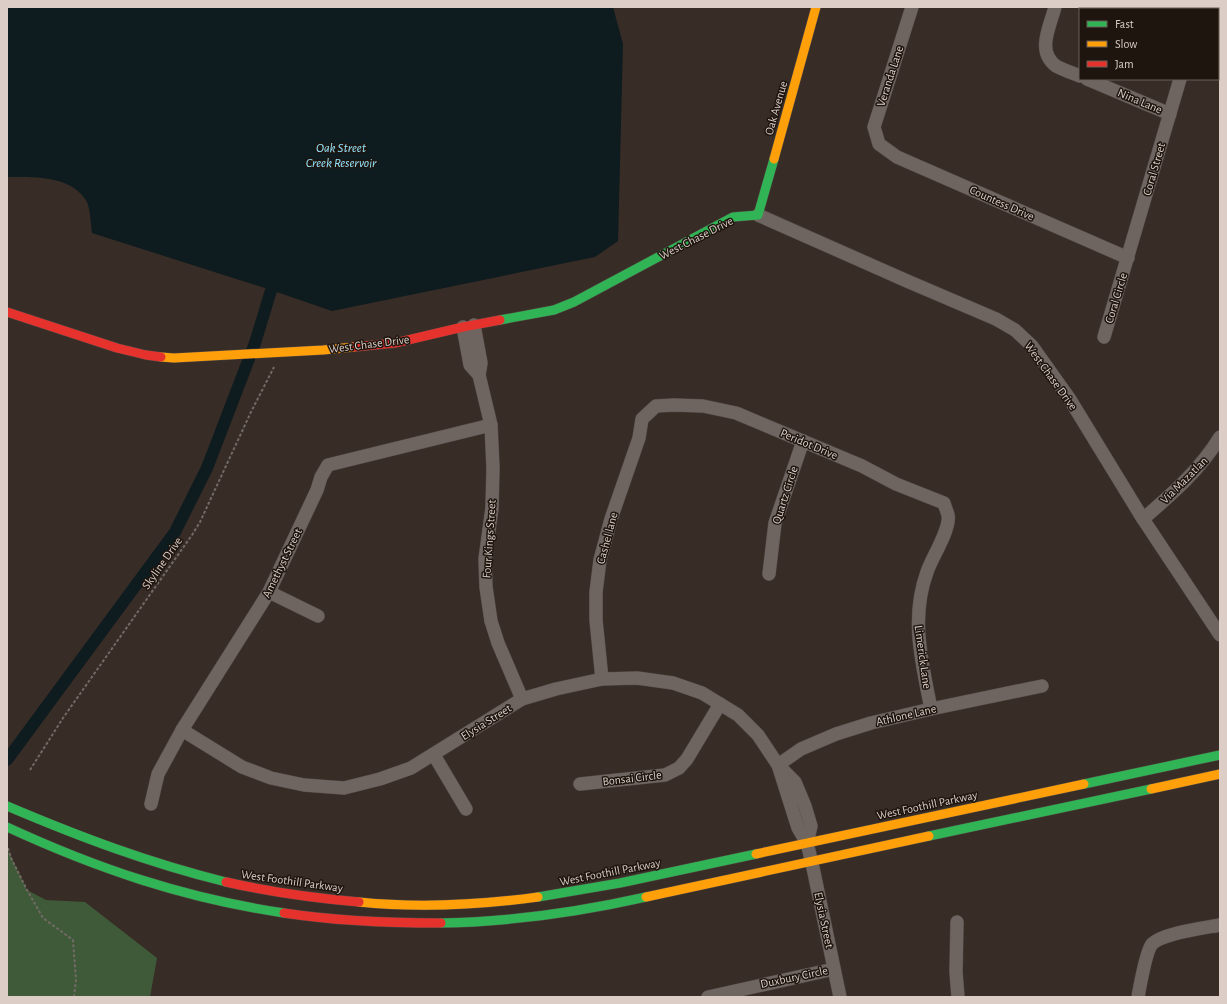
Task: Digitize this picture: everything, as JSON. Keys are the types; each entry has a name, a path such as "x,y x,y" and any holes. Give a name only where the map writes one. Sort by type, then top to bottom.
{"main road":[{"name":"Oak Avenue","path":"758,215 816,7"},
{"name":"West Chase Drive","path":"7,312 117,348 146,355 174,358 284,353 395,343 468,326 554,310 574,302 733,217 758,215"},
{"name":"West Foothill Parkway","path":"7,806 113,850 161,866 244,887 333,900 439,904 502,901 606,886 1220,754"},
{"path":"7,827 68,854 114,872 193,895 236,905 330,920 389,923 446,923 557,915 610,905 812,863 1220,774"}],"street":[{"name":"Veranda Lane","path":"879,144 874,127 912,7"},
{"path":"1055,7 1045,44 1048,56 1057,66 1079,76"},
{"name":"Nina Lane","path":"1089,80 1170,114"},
{"name":"Coral Street","path":"1128,258 1180,80"},
{"name":"Countess Drive","path":"879,144 897,157 1128,258"},
{"name":"West Chase Drive","path":"758,215 907,281 996,318 1015,330 1032,346 1069,398 1143,519 1220,635"},
{"name":"Coral Circle","path":"1104,338 1128,258"},
{"name":"Four Kings Street","path":"468,326 481,363 479,375 491,425 494,468 492,508 485,559 486,587 491,621 498,643 522,699"},
{"name":"Peridot Drive","path":"656,406 703,406 736,413 862,466 896,484 944,503 949,516"},
{"name":"Cashel lane","path":"602,679 596,620 596,592 600,560 611,519 639,438 642,419 656,406"},
{"name":"Amethyst Street","path":"152,804 158,774 182,730 269,592 317,490 321,477 328,465 491,425"},
{"name":"Via Mazatlan","path":"1143,519 1192,474 1209,454 1220,437"},
{"name":"Quartz Circle","path":"769,574 775,523 803,441"},
{"name":"Limerick Lane","path":"931,708 920,649 918,622 921,597 927,572 946,531 949,516"},
{"path":"269,592 318,616"},
{"name":"Elysia Street","path":"182,730 242,767 271,778 304,785 344,788 380,779 411,768 522,699 556,689 602,679 636,678 673,683 702,694 738,715 758,735 778,765 795,782 805,806 810,826 807,843 840,997"},
{"name":"Athlone Lane","path":"778,765 801,749 836,734 871,723 931,708 1042,686"},
{"name":"Bonsai Circle","path":"580,784 665,775 679,768 687,759 720,704"},
{"path":"434,755 466,808"},
{"path":"957,922 956,972 958,997"},
{"path":"1138,997 1145,962 1151,944 1163,937 1220,924"},
{"name":"Duxbury Circle","path":"708,997 834,969"}],"path":[{"name":"Skyline Drive","path":"30,770 63,718 192,535 269,376 284,353"},
{"path":"8,848 11,858 43,918 73,940 76,980 74,997"}],"green space":[{"path":"7,848 27,890 46,900 85,902 157,958 150,997 7,997"}],"water":[{"name":"Oak Street Creek Reservoir","path":"7,7 613,7 623,44 618,241 595,257 332,311 92,233 90,212 87,202 80,193 72,187 52,179 7,177"}],"waterway":[{"path":"7,760 175,532 207,468 255,343 276,274"}],"traffic: fast":[{"path":"500,320 554,310 574,302 733,217 758,215 774,159"},
{"path":"1084,784 1220,755"},
{"path":"929,836 1151,789"},
{"path":"7,806 142,858 197,875 226,882"},
{"path":"7,827 108,869 142,880 211,899 284,913"},
{"path":"538,897 620,883 756,854"},
{"path":"441,923 493,921 570,912 646,897"}],"traffic: slow":[{"path":"774,159 816,7"},
{"path":"161,357 174,358 354,347"},
{"path":"1151,789 1220,774"},
{"path":"756,854 1084,784"},
{"path":"646,897 929,836"},
{"path":"359,902 404,905 448,905 538,897"}],"traffic: jam":[{"path":"7,312 117,348 161,357"},
{"path":"354,347 395,343 500,320"},
{"path":"226,882 259,889 325,899 359,902"},
{"path":"284,913 362,921 441,923"}]}
